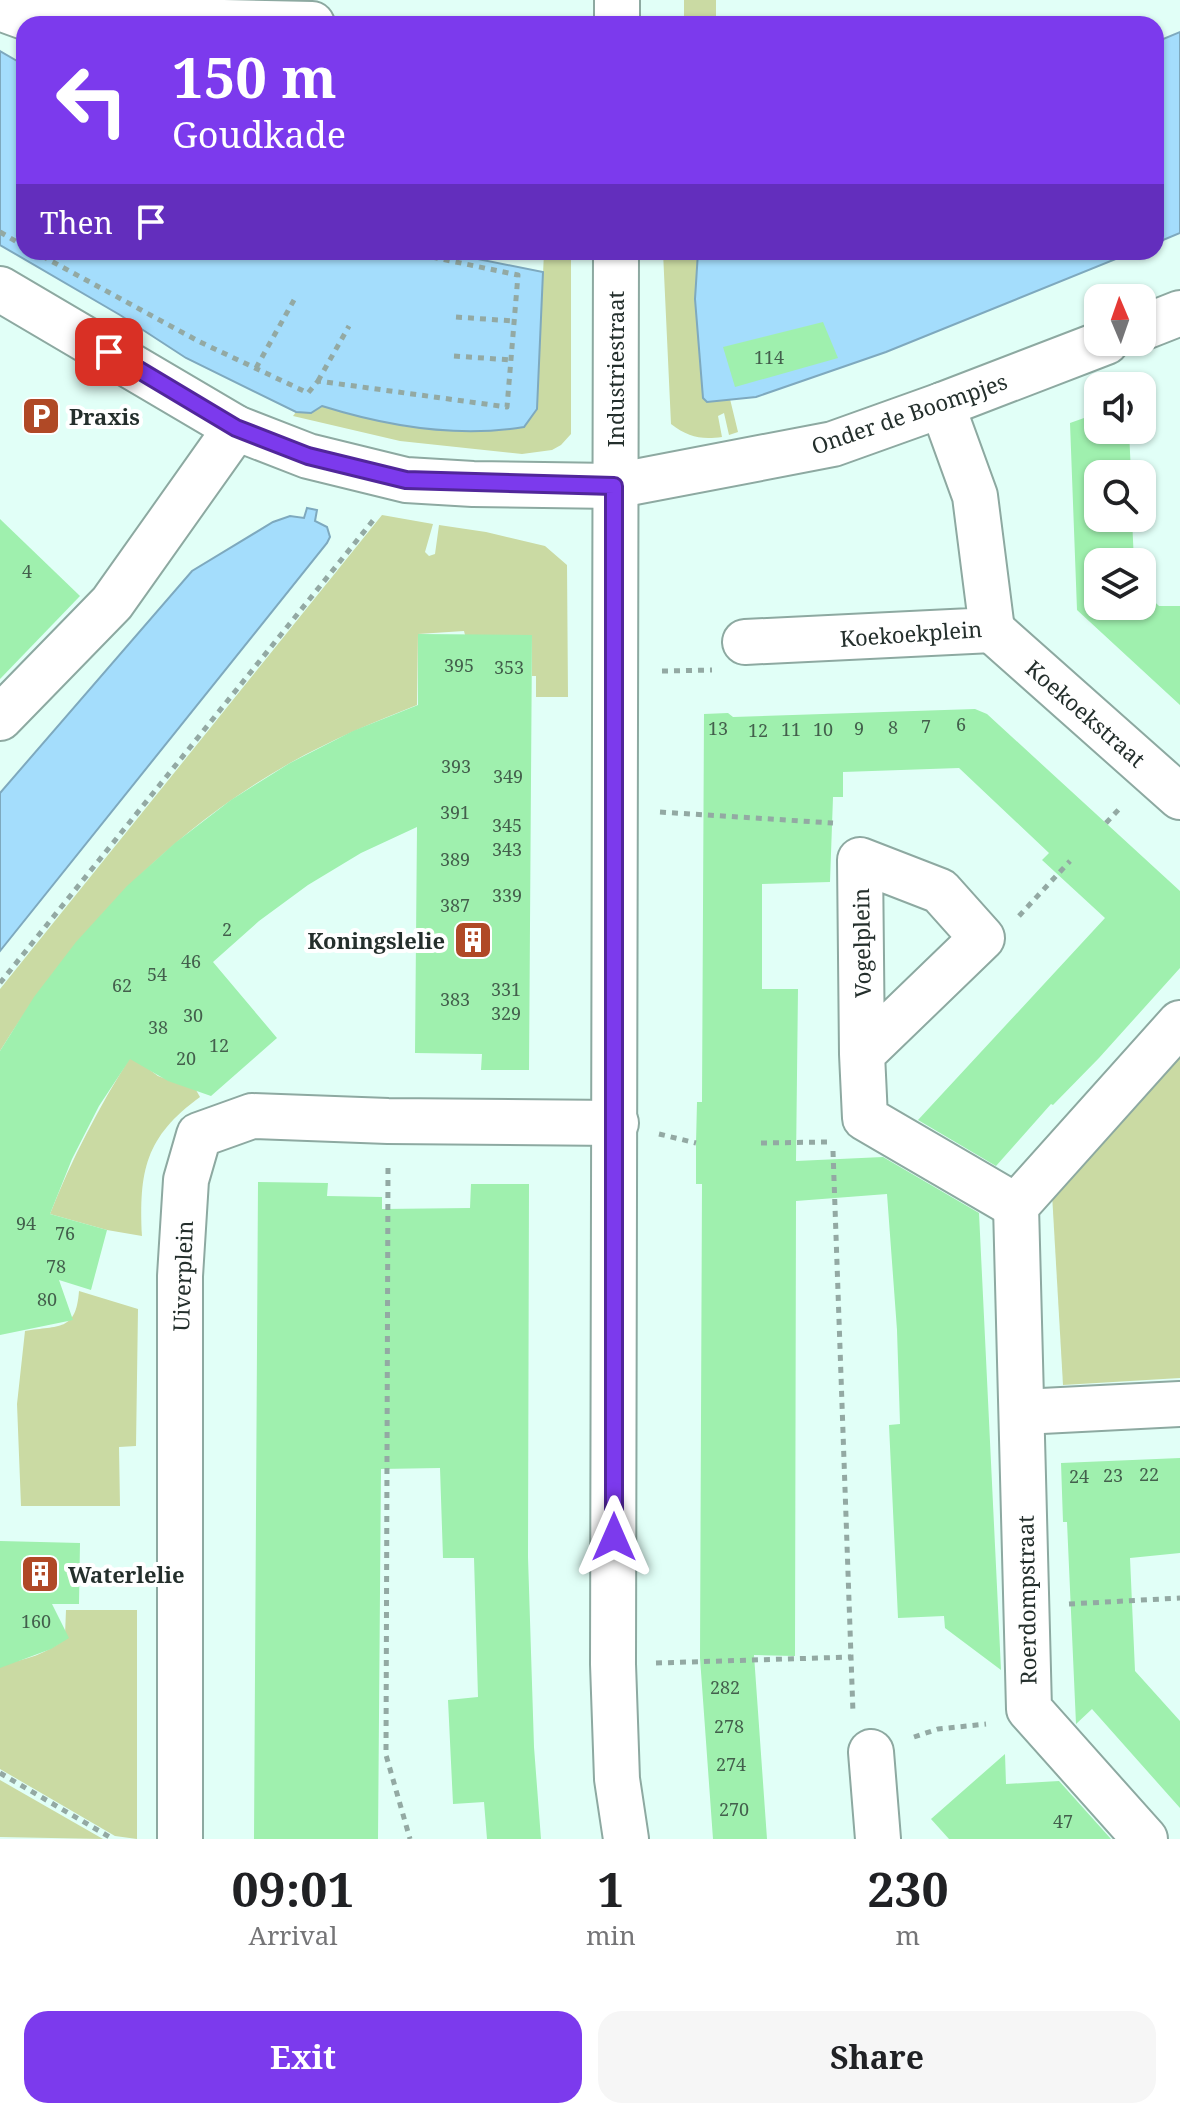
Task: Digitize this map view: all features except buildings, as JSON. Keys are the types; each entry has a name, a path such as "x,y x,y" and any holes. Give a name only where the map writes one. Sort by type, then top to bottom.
{"street":[{"path":"0,8 22,16"},
{"path":"174,16 208,11 248,16"},
{"name":"Industriestraat","path":"616,260 613,1664 617,1779 626,1839"},
{"name":"Onder de Boompjes","path":"0,289 236,428 308,456 406,480 614,486 833,444 1084,350"},
{"path":"1156,322 1180,313"},
{"name":"Koekoekplein","path":"745,642 992,630 975,496 942,405"},
{"path":"0,718 112,603 236,428"},
{"name":"Koekoekstraat","path":"992,630 1180,797"},
{"name":"Vogelplein","path":"862,1054 982,938 940,891 860,860 862,1054 865,1118 1016,1206"},
{"path":"1180,1023 1016,1206 1022,1412 1180,1404"},
{"name":"Uiverplein","path":"180,1839 180,1276 186,1180 199,1135 252,1116 616,1123"},
{"name":"Roerdompstraat","path":"1022,1412 1029,1709 1145,1839"},
{"path":"871,1752 878,1839"}],"path":[{"path":"50,260 200,342 308,393 349,326"},
{"path":"318,381 507,407 518,275 446,260"},
{"path":"256,368 294,300"},
{"path":"456,317 514,321"},
{"path":"454,356 511,360"},
{"path":"0,983 406,480"},
{"path":"613,671 745,670 745,642"},
{"path":"615,810 832,822 860,860"},
{"path":"982,938 1007,929 1070,861"},
{"path":"388,1121 386,1755 410,1839"},
{"path":"761,1143 833,1142 854,1741 871,1752 938,1729 1015,1721 1029,1709"},
{"path":"1026,1606 1180,1598"},
{"path":"613,1664 851,1657"},
{"path":"0,1773 113,1839"}],"green space":[{"path":"684,0 716,0 716,16 684,16"},
{"path":"544,260 571,260 571,434 561,445 552,450 522,454 400,441 293,416 296,412 311,413 321,406 403,426 468,431 506,430 537,408"},
{"path":"663,260 697,260 695,299 707,402 730,399 738,432 729,435 724,413 718,416 722,437 695,436 671,424"},
{"path":"382,515 433,524 425,552 429,556 435,554 439,525 545,546 567,565 568,697 536,697 536,676 532,676 532,635 465,635 464,631 418,634 417,705 290,763 203,821 127,889 92,926 59,966 0,1051 0,989"},
{"path":"1180,1049 1180,1378 1063,1385 1052,1194"},
{"path":"131,1056 158,1076 196,1090 200,1097 167,1126 149,1157 142,1192 142,1236 50,1214 87,1133"},
{"path":"79,1291 138,1309 136,1446 119,1447 120,1506 21,1506 17,1404 25,1331 56,1327 70,1320"},
{"path":"66,1610 137,1610 137,1839 115,1836 0,1769 0,1664 36,1655 68,1637 65,1635"},
{"path":"0,1780 103,1839 0,1837"}],"water":[{"path":"1180,32 1180,233 1164,240 1164,39"},
{"path":"0,51 16,60 16,254 0,245"},
{"path":"26,260 483,260 543,272 537,409 524,427 473,431 396,424 322,406 311,413 296,412 186,358"},
{"path":"697,260 1113,260 886,352 756,397 707,402 703,398 695,299"},
{"path":"307,508 317,510 315,521 327,527 330,537 327,543 0,951 0,793 192,571 273,522 290,516 304,518"}],"place":[{"name":"Praxis","path":"41,416"},
{"name":"Koningslelie","path":"473,940"},
{"name":"Waterlelie","path":"40,1574"}],"route":[{"path":"109,352 236,428 308,456 406,480 614,486 614,1537"}]}
